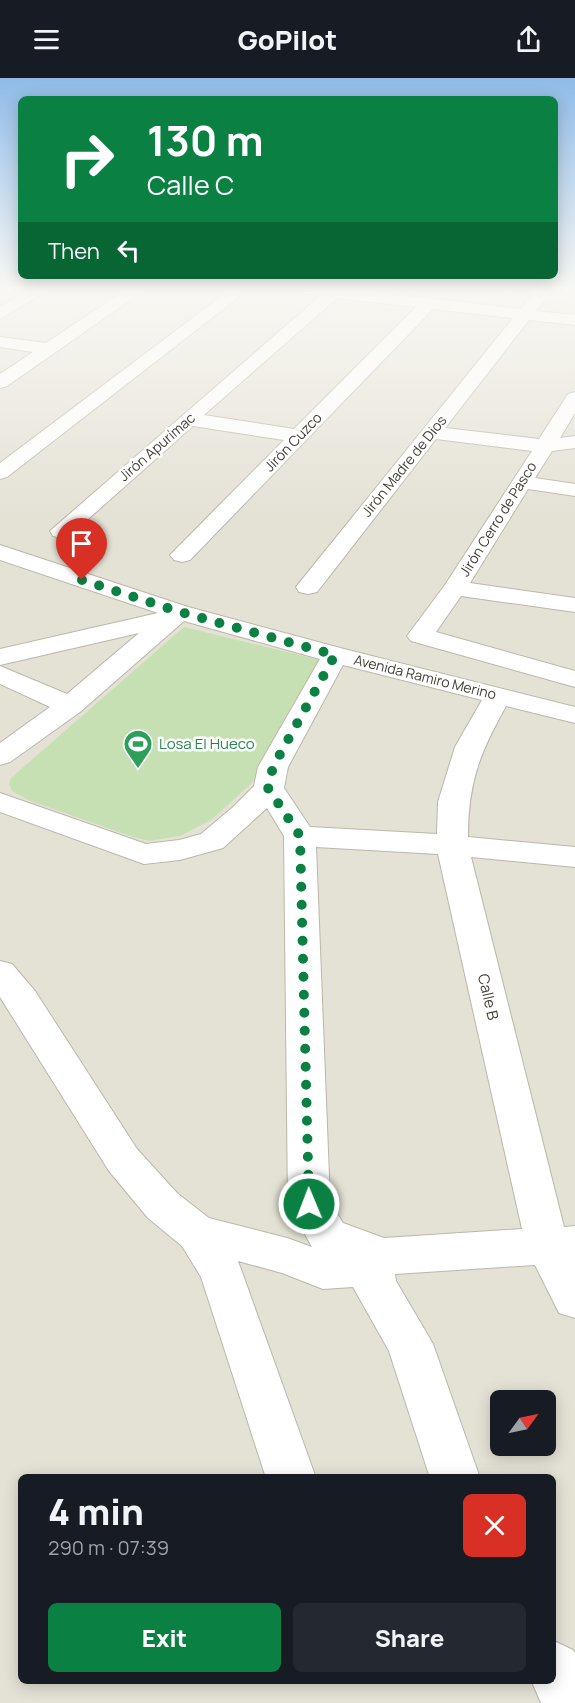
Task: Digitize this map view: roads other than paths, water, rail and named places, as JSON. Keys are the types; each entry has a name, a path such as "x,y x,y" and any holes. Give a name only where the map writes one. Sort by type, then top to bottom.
{"street":[{"path":"0,382 26,365"},
{"path":"0,472 141,365"},
{"name":"Jirón Apurímac","path":"61,531 251,365"},
{"name":"Jirón Cuzco","path":"182,555 369,365"},
{"name":"Jirón Madre de Dios","path":"308,587 485,365"},
{"name":"Jirón Cerro de Pasco","path":"575,398 455,588 420,636 575,679"},
{"path":"189,419 299,436"},
{"path":"431,432 544,446 569,467"},
{"path":"521,482 569,467"},
{"name":"Avenida Ramiro Merino","path":"0,552 176,615 575,715"},
{"path":"0,573 60,585 104,588"},
{"path":"455,588 575,605"},
{"path":"0,657 176,615"},
{"path":"0,756 70,706 176,615"},
{"path":"0,802 144,854 180,850 212,841 243,815 268,788 273,767 335,655"},
{"path":"0,674 70,706"},
{"name":"Calle B","path":"498,696 469,747 453,802 452,844 575,1299"},
{"path":"268,788 300,836 309,1204 328,1236 384,1256"},
{"path":"300,836 452,844 575,857"},
{"path":"0,973 22,1000 123,1160 163,1206 197,1233 221,1272 290,1474"},
{"path":"197,1233 287,1256 323,1270 353,1268 384,1256 561,1245"},
{"path":"384,1256 372,1269 374,1285 410,1344 454,1474"},
{"path":"556,1673 570,1703"}],"place":[{"name":"Losa El Hueco","path":"138,770"}]}
